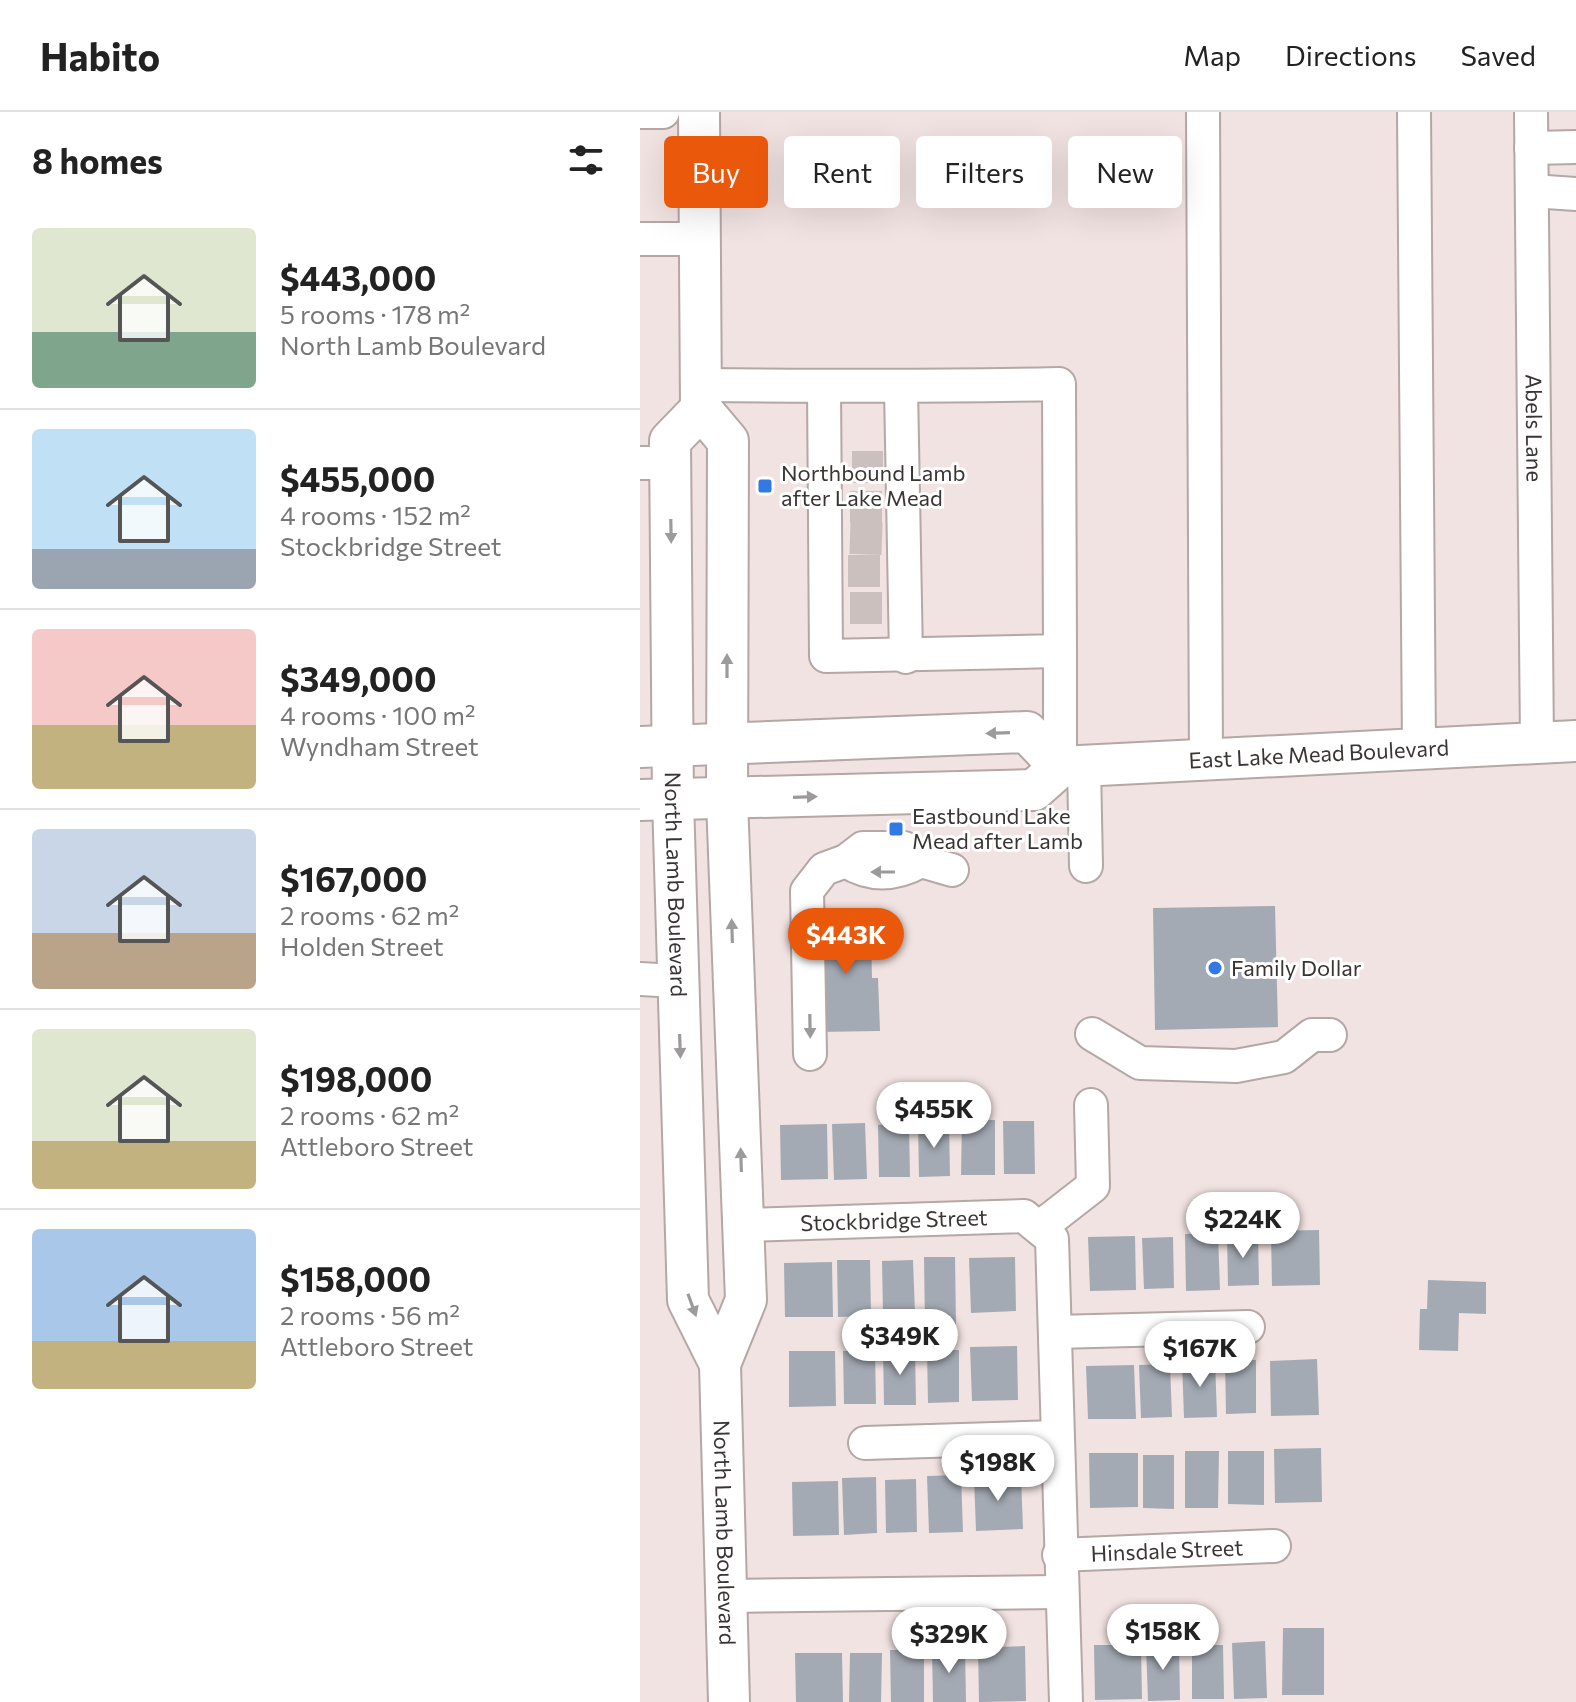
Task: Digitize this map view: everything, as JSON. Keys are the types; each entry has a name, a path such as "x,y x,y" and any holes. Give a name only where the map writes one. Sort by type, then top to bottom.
{"main road":[{"path":"699,112 702,239 700,397"},
{"name":"North Lamb Boulevard","path":"720,1364 688,1300 659,980 655,463 700,397 728,441 727,800 746,1300 720,1364 729,1702"},
{"path":"656,747 1027,732 1072,766 1034,790 657,800"},
{"name":"East Lake Mead Boulevard","path":"1072,766 1557,742"}],"street":[{"path":"640,112 663,112"},
{"path":"1203,112 1206,758"},
{"path":"1414,112 1419,748"},
{"name":"Abels Lane","path":"1531,112 1557,742"},
{"path":"1531,148 1576,147"},
{"path":"1532,191 1576,194"},
{"path":"640,239 702,239"},
{"path":"700,397 824,386 901,388 1059,384 1060,651 1086,866"},
{"path":"824,386 893,523 895,608 906,657"},
{"path":"901,388 838,523 838,608 826,656 906,657 1060,651"},
{"path":"810,1054 807,891 824,869 846,861 863,848 904,848 921,861 952,870"},
{"path":"1092,1034 1140,1063 1236,1066 1284,1057 1312,1035 1330,1035"},
{"path":"1066,1702 1060,1592 1052,1239 1039,1228 1093,1186 1091,1105"},
{"name":"Stockbridge Street","path":"744,1225 1024,1216 1039,1228"},
{"path":"1055,1332 1248,1327"},
{"path":"865,1443 1057,1437"},
{"name":"Hinsdale Street","path":"1059,1555 1274,1546"},
{"path":"725,1596 1060,1592"}],"building":[{"name":"Family Dollar","path":"1275,906 1278,1027 1155,1030 1153,908"},
{"path":"817,913 849,913 871,934 872,978 878,978 880,1031 819,1032"},
{"path":"962,1120 995,1120 995,1175 961,1175"},
{"path":"1003,1121 1034,1121 1035,1174 1004,1174"},
{"path":"865,1123 867,1179 834,1180 832,1124"},
{"path":"918,1123 949,1123 950,1176 919,1177"},
{"path":"827,1124 828,1179 781,1180 780,1125"},
{"path":"909,1124 910,1177 879,1177 878,1125"},
{"path":"1319,1230 1320,1285 1272,1286 1271,1231"},
{"path":"1185,1234 1218,1234 1220,1290 1186,1291"},
{"path":"1227,1234 1258,1234 1259,1285 1228,1286"},
{"path":"1135,1236 1136,1290 1090,1291 1088,1237"},
{"path":"1173,1237 1174,1288 1144,1289 1142,1238"},
{"path":"924,1257 955,1257 956,1325 925,1326"},
{"path":"1015,1257 1016,1311 971,1313 969,1258"},
{"path":"837,1260 870,1260 871,1316 838,1317"},
{"path":"913,1260 915,1313 883,1314 882,1261"},
{"path":"832,1262 833,1317 785,1317 784,1263"},
{"path":"1428,1280 1486,1282 1486,1314 1459,1313 1458,1351 1419,1350 1420,1309 1427,1309"},
{"path":"1017,1346 1018,1400 972,1401 970,1347"},
{"path":"883,1349 915,1349 916,1405 884,1405"},
{"path":"927,1350 959,1350 959,1402 928,1403"},
{"path":"789,1351 835,1351 836,1406 789,1407"},
{"path":"843,1351 875,1351 876,1404 844,1404"},
{"path":"1317,1359 1319,1415 1271,1416 1270,1361"},
{"path":"1215,1360 1217,1417 1184,1418 1182,1361"},
{"path":"1225,1360 1256,1360 1256,1413 1226,1414"},
{"path":"1170,1364 1172,1417 1141,1418 1139,1365"},
{"path":"1134,1365 1136,1419 1088,1419 1086,1366"},
{"path":"1321,1448 1322,1502 1275,1503 1274,1449"},
{"path":"1185,1451 1219,1451 1218,1508 1185,1508"},
{"path":"1228,1451 1264,1451 1264,1505 1228,1504"},
{"path":"1089,1453 1138,1453 1138,1507 1090,1508"},
{"path":"1143,1455 1174,1455 1174,1509 1143,1508"},
{"path":"961,1475 963,1532 929,1533 927,1476"},
{"path":"1021,1475 1023,1529 976,1531 974,1477"},
{"path":"876,1477 877,1533 844,1535 842,1478"},
{"path":"916,1479 917,1532 886,1533 885,1480"},
{"path":"838,1481 839,1535 793,1536 792,1482"},
{"path":"1283,1628 1324,1628 1324,1695 1282,1695"},
{"path":"1265,1641 1267,1698 1234,1699 1232,1643"},
{"path":"1179,1644 1180,1700 1148,1701 1146,1645"},
{"path":"1094,1645 1141,1645 1142,1699 1095,1700"},
{"path":"1192,1645 1223,1645 1224,1699 1192,1699"},
{"path":"1025,1646 1026,1701 979,1702 978,1648"},
{"path":"965,1648 966,1702 933,1702 932,1649"},
{"path":"890,1650 924,1650 924,1702 891,1702"},
{"path":"795,1653 842,1653 843,1702 796,1702"},
{"path":"850,1653 882,1653 881,1702 849,1702"}],"tunnel":[{"path":"852,467 883,467"},
{"path":"850,507 884,507"},
{"path":"850,538 883,539"},
{"path":"848,571 885,571"},
{"path":"850,608 885,608"}],"place":[{"name":"Northbound Lamb after Lake Mead","path":"765,486"},
{"name":"Eastbound Lake Mead after Lamb","path":"896,829"},
{"name":"Family Dollar","path":"1215,968"}]}
